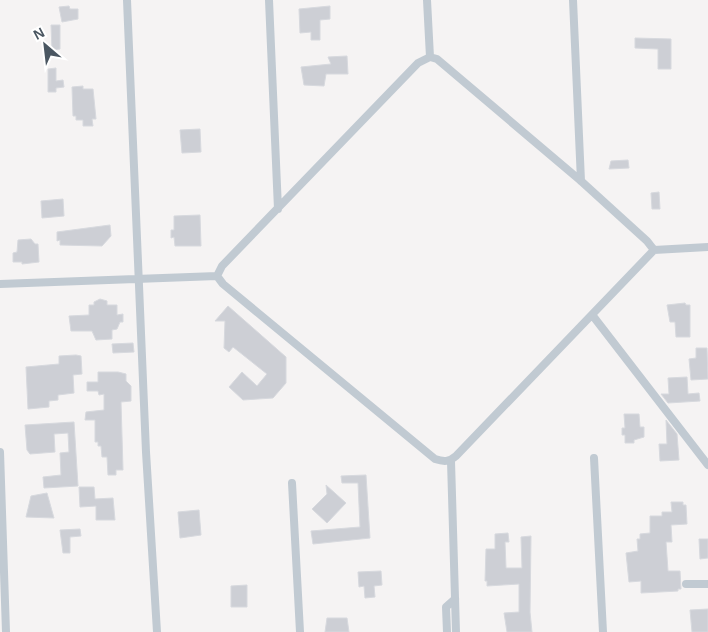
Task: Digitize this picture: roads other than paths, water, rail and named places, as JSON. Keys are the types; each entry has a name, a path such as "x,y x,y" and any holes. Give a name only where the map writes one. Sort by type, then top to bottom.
{"street":[{"path":"127,0 146,452 158,632"},
{"path":"269,0 278,208"},
{"path":"427,0 430,57"},
{"path":"573,0 581,181"},
{"path":"217,276 222,266 418,63 430,57 437,59 581,181 647,241 654,250"},
{"path":"456,632 451,461 593,316 654,250 708,247"},
{"path":"0,284 217,276"},
{"path":"217,276 223,284 435,459 451,461"},
{"path":"593,316 708,465"},
{"path":"0,452 6,632"},
{"path":"594,458 603,632"},
{"path":"292,483 300,632"},
{"path":"686,584 708,584"},
{"path":"447,632 446,607 455,598"}]}
